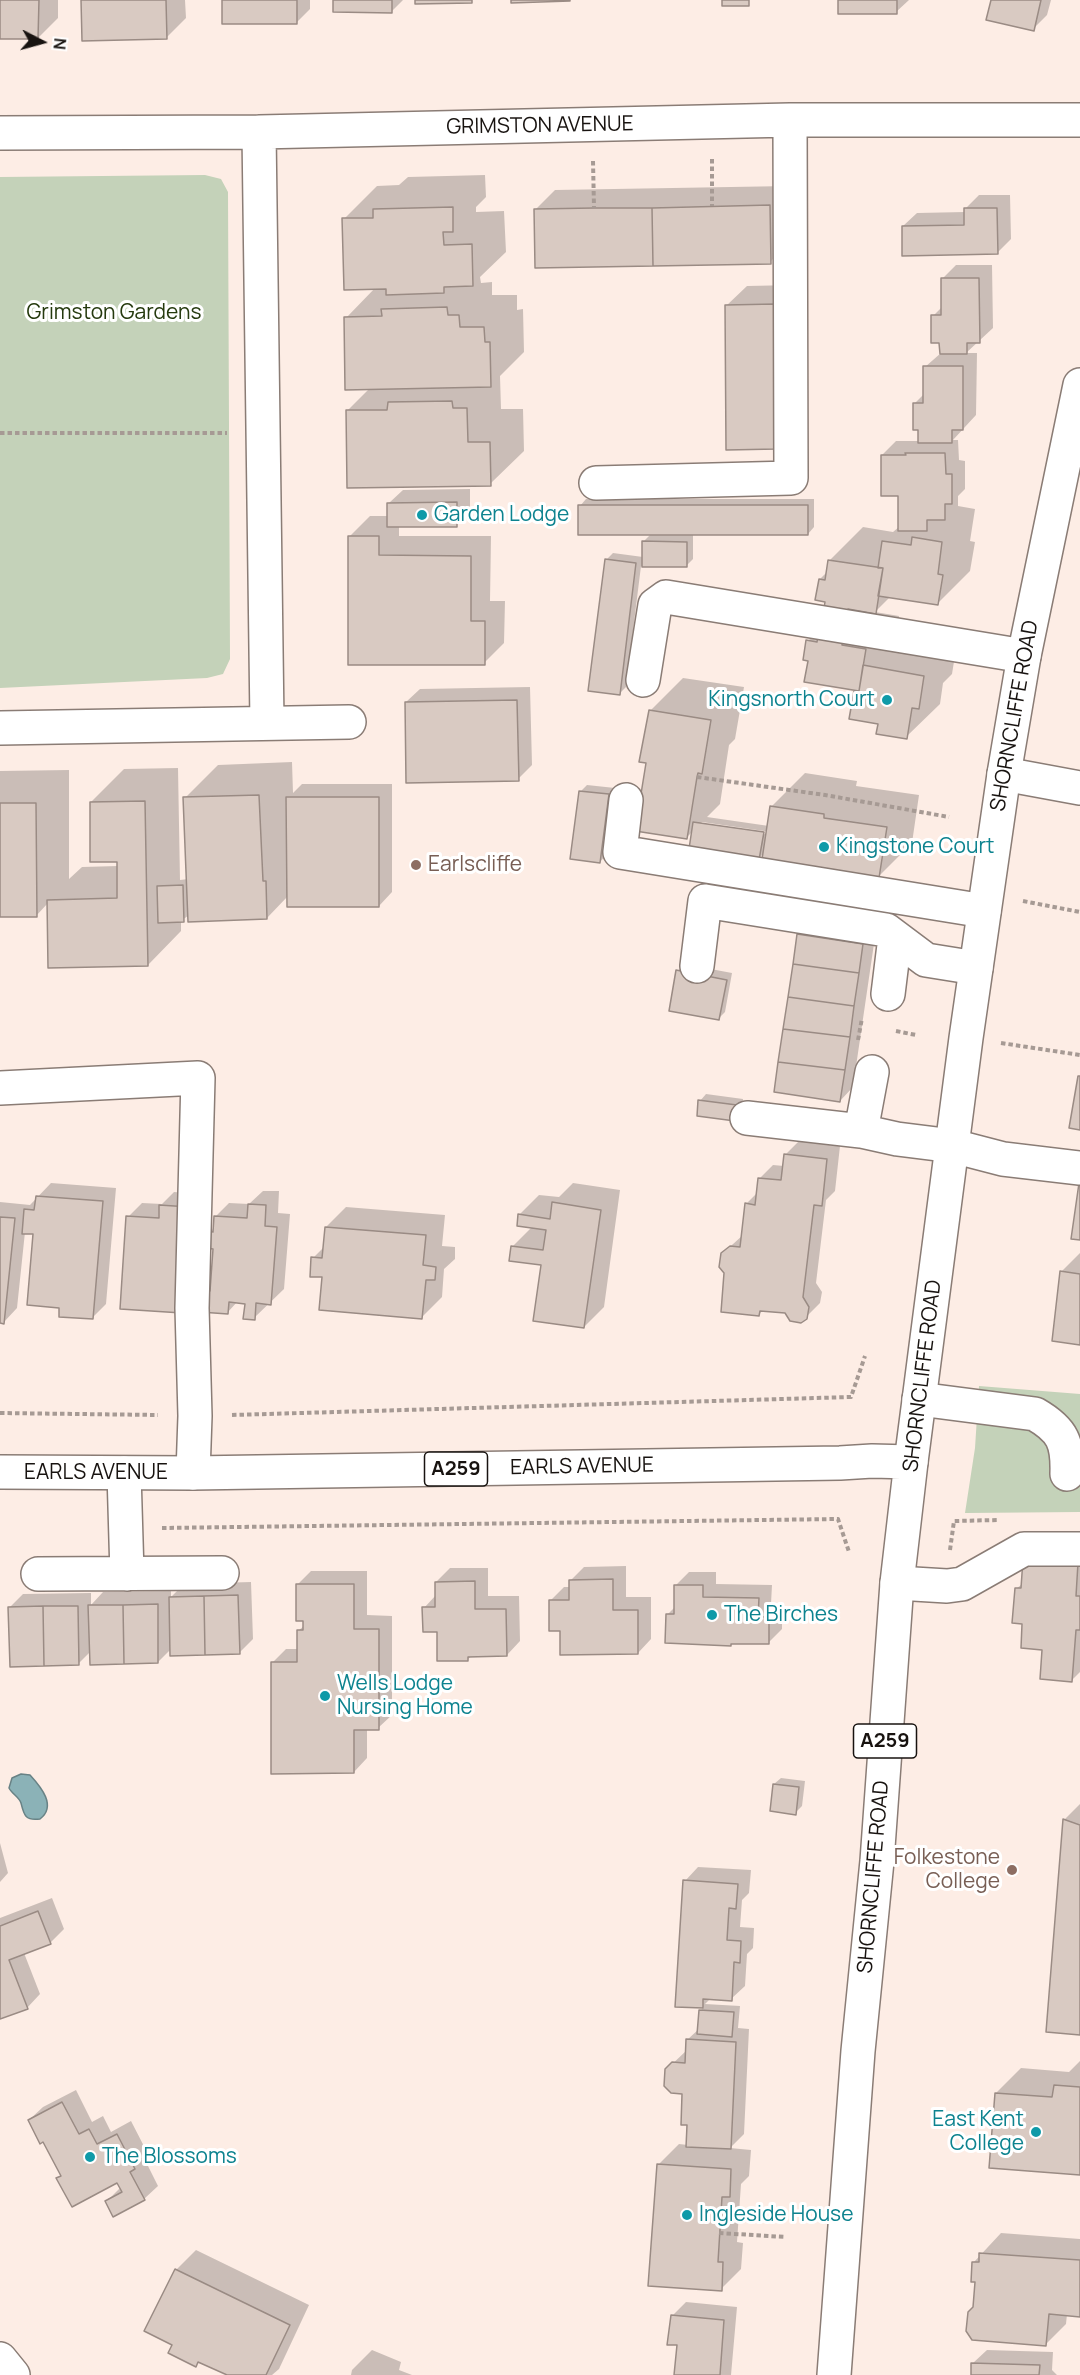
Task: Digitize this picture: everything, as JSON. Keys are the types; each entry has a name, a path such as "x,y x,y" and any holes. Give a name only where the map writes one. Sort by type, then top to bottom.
{"main road":[{"name":"GRIMSTON AVENUE","path":"0,133 258,132 790,120 1080,120"},
{"path":"596,483 791,478 790,120"},
{"path":"258,132 267,723"},
{"name":"SHORNCLIFFE ROAD","path":"834,2375 860,2030 877,1861 897,1583 911,1462 966,1038 1004,774 1024,656 1080,385"},
{"path":"643,680 655,605 666,597 1024,656"},
{"path":"0,728 349,722"},
{"path":"1004,774 1080,788"},
{"path":"626,800 620,852 985,903"},
{"path":"697,966 705,901 886,930 926,960 976,968"},
{"path":"888,994 895,937"},
{"path":"861,1131 872,1072"},
{"path":"0,1088 198,1078 192,1308 195,1416 193,1473"},
{"path":"747,1118 861,1131 897,1139 953,1146 1003,1159 1080,1168"},
{"path":"919,1399 1035,1414 1052,1424 1062,1438 1068,1453 1067,1474"},
{"name":"EARLS AVENUE","path":"0,1472 193,1473 911,1462"},
{"path":"124,1473 127,1574"},
{"path":"897,1583 947,1586 963,1584 1024,1549 1080,1548"},
{"path":"38,1574 222,1573"},
{"path":"0,2359 13,2375"}],"path":[{"path":"712,122 712,206"},
{"path":"593,125 594,208"},
{"path":"0,433 263,433"},
{"path":"697,777 825,795 948,817"},
{"path":"985,903 1080,912"},
{"path":"966,1038 1080,1055"},
{"path":"0,1413 195,1416 851,1397 865,1356"},
{"path":"126,1528 838,1520 849,1552"},
{"path":"949,1560 954,1521"},
{"path":"719,2233 786,2237"}],"green space":[{"name":"Grimston Gardens","path":"205,175 221,179 228,192 230,659 223,674 207,678 0,688 0,177"},
{"path":"979,1386 1080,1394 1080,1512 965,1513 975,1448"}],"water":[{"path":"21,1774 30,1775 46,1797 47,1808 40,1819 31,1819 26,1816 20,1801 9,1788 12,1778"}],"building":[{"path":"0,0 39,0 38,39 0,39"},
{"path":"81,0 166,0 167,39 82,41"},
{"path":"222,0 297,0 297,24 222,24"},
{"path":"333,0 392,0 392,13 333,12"},
{"path":"415,0 472,0 472,3 415,4"},
{"path":"511,0 570,0 570,1 511,3"},
{"path":"722,0 749,0 749,6 722,6"},
{"path":"838,0 897,0 897,14 838,14"},
{"path":"991,0 1041,0 1034,31 986,20"},
{"path":"770,205 771,264 653,266 652,208"},
{"path":"453,207 453,232 443,232 444,245 472,244 473,286 444,287 444,293 386,295 386,289 344,290 342,218 373,218 373,209"},
{"path":"652,208 653,266 535,268 534,209"},
{"path":"964,208 997,208 998,254 902,256 902,226 964,225"},
{"path":"941,278 979,278 980,343 967,343 967,354 940,354 939,343 931,343 931,315 941,315"},
{"path":"775,304 777,449 726,450 725,305"},
{"path":"447,307 448,315 459,315 460,327 484,327 485,342 490,342 491,387 345,390 344,317 382,316 381,309"},
{"path":"923,366 963,366 963,430 952,430 952,443 918,443 918,430 913,430 913,403 923,403"},
{"path":"452,401 453,408 467,408 468,442 490,442 491,486 347,488 346,410 387,410 388,402"},
{"path":"905,453 945,453 946,474 952,474 952,504 945,504 945,520 927,520 927,531 898,531 898,496 881,496 881,455 906,455"},
{"name":"Garden Lodge","path":"457,502 457,527 387,527 387,503"},
{"path":"578,505 808,505 808,535 578,535"},
{"path":"348,536 379,536 379,555 471,556 471,621 485,621 485,665 348,665"},
{"path":"912,537 942,542 938,574 943,575 938,605 878,596 883,568 878,568 882,541 911,545"},
{"path":"642,541 687,542 687,567 642,567"},
{"path":"605,559 636,563 620,695 588,691"},
{"path":"828,560 883,568 876,614 848,609 846,618 823,614 825,602 815,600 819,579 825,580"},
{"name":"Kingsnorth Court","path":"819,630 843,634 842,645 866,649 859,691 804,682 808,661 803,660 806,640 817,642"},
{"name":"Kingsnorth Court","path":"863,665 924,676 919,709 912,708 907,739 876,734 878,724 849,719 854,691 859,691"},
{"path":"517,700 519,781 406,783 405,702"},
{"path":"649,710 711,720 702,774 698,773 697,777 687,839 635,831 646,763 639,762"},
{"path":"579,791 609,794 600,863 570,859"},
{"path":"259,795 267,919 188,922 183,797"},
{"path":"286,797 379,797 379,907 287,907"},
{"path":"145,801 148,966 48,968 47,900 117,898 117,862 90,862 90,802"},
{"path":"0,803 36,803 37,917 0,917"},
{"name":"Kingstone Court","path":"770,806 824,814 824,818 887,827 879,878 761,866"},
{"path":"693,822 764,832 759,860 689,849"},
{"path":"183,885 184,922 158,923 157,886"},
{"path":"797,934 863,944 859,973 793,964"},
{"path":"793,964 859,973 854,1006 788,997"},
{"path":"676,970 727,980 719,1020 669,1011"},
{"path":"788,997 854,1006 850,1037 783,1029"},
{"path":"783,1029 850,1037 845,1070 778,1062"},
{"path":"778,1062 845,1070 840,1102 774,1092"},
{"path":"1078,1076 1080,1076 1080,1130 1069,1128"},
{"path":"698,1100 737,1105 735,1121 697,1116"},
{"path":"784,1154 827,1159 822,1206 814,1205 803,1297 809,1307 807,1319 801,1323 790,1321 785,1313 760,1311 759,1316 721,1312 724,1273 719,1267 721,1253 730,1246 740,1247 745,1203 755,1205 758,1178 781,1180"},
{"path":"1080,1183 1080,1240 1071,1239"},
{"path":"36,1196 103,1201 93,1319 59,1317 59,1308 27,1305 33,1234 22,1234 24,1209 34,1210"},
{"path":"552,1202 601,1210 584,1328 533,1321 541,1265 509,1261 511,1246 543,1250 546,1230 517,1226 518,1214 550,1219"},
{"path":"248,1204 266,1205 265,1226 277,1227 271,1305 256,1303 255,1320 243,1319 245,1304 229,1302 228,1314 200,1312 202,1290 210,1291 213,1249 207,1248 208,1231 213,1232 214,1216 247,1218"},
{"path":"159,1205 190,1207 182,1313 120,1309 126,1216 159,1218"},
{"path":"0,1217 15,1218 4,1324 0,1323"},
{"path":"325,1227 426,1235 423,1265 436,1267 435,1280 426,1280 422,1319 319,1310 322,1277 310,1277 311,1257 322,1258"},
{"path":"1060,1271 1080,1274 1080,1345 1052,1341"},
{"path":"1023,1559 1078,1563 1076,1596 1080,1596 1080,1630 1076,1630 1072,1682 1040,1679 1042,1650 1021,1648 1022,1624 1012,1623 1015,1588 1021,1588"},
{"path":"613,1579 613,1610 638,1610 638,1654 560,1655 560,1631 549,1631 549,1600 569,1600 569,1580"},
{"path":"475,1581 475,1609 506,1609 507,1656 468,1657 468,1661 437,1661 437,1632 423,1632 422,1607 435,1607 435,1582"},
{"name":"Wells Lodge Nursing Home","path":"296,1584 354,1584 354,1629 379,1629 379,1730 354,1730 354,1773 271,1774 271,1662 297,1662 297,1630 303,1630 303,1621 296,1621"},
{"name":"The Birches","path":"674,1585 703,1585 703,1597 759,1598 758,1617 769,1617 769,1644 731,1644 731,1646 665,1643 666,1614 674,1614"},
{"path":"238,1595 240,1654 205,1655 204,1596"},
{"path":"204,1596 205,1655 170,1656 169,1597"},
{"path":"158,1604 158,1663 124,1664 123,1605"},
{"path":"88,1605 123,1605 124,1664 90,1665"},
{"path":"43,1606 44,1666 10,1667 8,1607"},
{"path":"43,1606 78,1606 79,1665 44,1666"},
{"path":"773,1784 799,1787 796,1815 770,1811"},
{"path":"1063,1819 1080,1825 1080,2035 1046,2032"},
{"path":"683,1880 738,1884 736,1909 729,1908 727,1940 741,1941 740,1963 734,1962 732,2001 703,1999 703,2008 675,2007"},
{"path":"38,1911 51,1944 9,1960 28,2009 0,2019 0,1926"},
{"path":"699,2010 734,2012 732,2037 697,2034"},
{"path":"686,2039 736,2042 731,2149 686,2147 687,2125 681,2125 682,2094 671,2093 664,2086 665,2069 672,2062 685,2063"},
{"name":"East Kent College","path":"1054,2085 1080,2087 1080,2175 989,2168 995,2093 1052,2097"},
{"name":"The Blossoms","path":"62,2102 79,2134 89,2129 97,2144 117,2134 135,2169 130,2172 145,2200 113,2217 105,2201 122,2192 117,2183 72,2207 56,2178 61,2176 43,2142 40,2144 28,2120"},
{"name":"Ingleside House","path":"657,2164 731,2169 730,2197 722,2197 718,2262 723,2262 722,2291 648,2286"},
{"path":"979,2253 1080,2260 1080,2317 1049,2314 1046,2346 972,2340 966,2331 968,2312 973,2307 975,2282 971,2282 972,2262 979,2262"},
{"path":"175,2269 290,2325 266,2375 227,2375 198,2362 196,2367 168,2353 172,2345 144,2331"},
{"path":"671,2315 724,2320 720,2375 674,2375 677,2345 667,2345"},
{"path":"971,2363 1040,2365 1039,2375 971,2375"}],"place":[{"name":"Garden Lodge","path":"422,515"},
{"name":"Kingsnorth Court","path":"887,700"},
{"name":"Kingstone Court","path":"824,847"},
{"name":"Earlscliffe","path":"416,865"},
{"name":"The Birches","path":"712,1615"},
{"name":"Wells Lodge Nursing Home","path":"325,1696"},
{"name":"Folkestone College","path":"1012,1870"},
{"name":"East Kent College","path":"1036,2132"},
{"name":"The Blossoms","path":"90,2157"},
{"name":"Ingleside House","path":"687,2215"}]}
